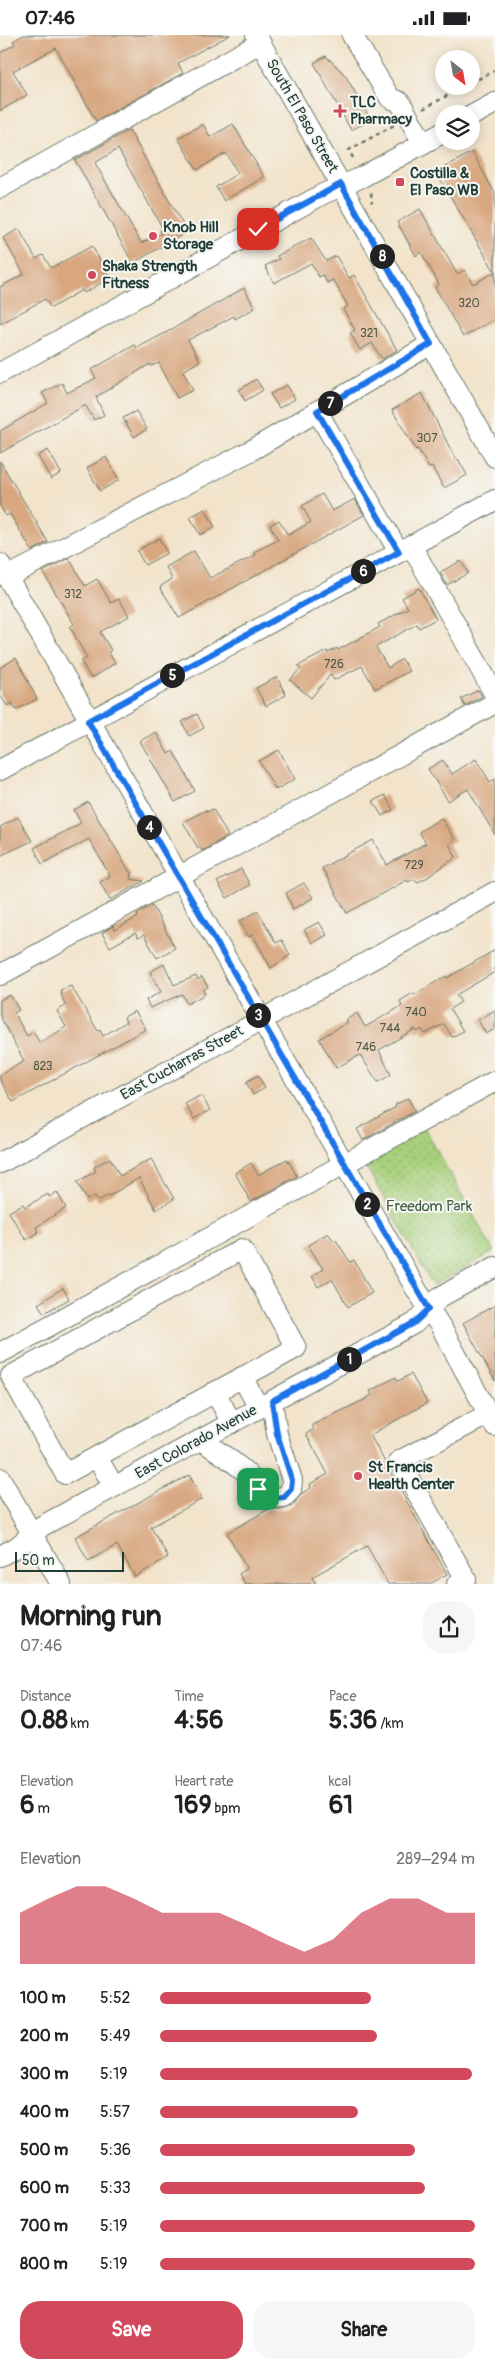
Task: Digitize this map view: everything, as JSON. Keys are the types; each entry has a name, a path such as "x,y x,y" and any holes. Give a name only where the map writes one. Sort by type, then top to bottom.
{"street":[{"path":"352,35 390,98 400,102 423,143"},
{"path":"0,188 258,39"},
{"name":"South El Paso Street","path":"258,39 495,457"},
{"path":"480,111 495,103"},
{"path":"0,373 341,184 362,177 435,136"},
{"path":"431,344 252,450 2,568 88,721 492,1420 399,1461 466,1579 458,1584"},
{"path":"317,411 405,548 495,695"},
{"path":"0,770 495,500"},
{"path":"0,975 495,703"},
{"name":"East Cucharras Street","path":"0,1163 495,892"},
{"path":"0,1353 495,1081"},
{"path":"242,1249 296,1348 242,1377 64,1474 11,1376 242,1249"},
{"name":"East Colorado Avenue","path":"0,1556 33,1535 42,1526 414,1323 440,1297 495,1267"},
{"path":"200,1440 218,1450 244,1471 258,1489 271,1498 284,1497 291,1489 292,1480 266,1404 242,1377"},
{"path":"215,1392 232,1423"},
{"path":"97,1457 114,1487"},
{"path":"0,1478 61,1584"}],"path":[{"path":"480,78 495,70"}],"green space":[{"name":"Freedom Park","path":"424,1127 494,1252 433,1286 363,1161"}],"building":[{"path":"23,35 230,35 178,63 183,73 96,121 56,48 13,71 27,95 0,111 0,53 15,44 13,41"},
{"path":"326,56 345,75 371,120 351,130 314,63"},
{"path":"203,124 210,137 233,124 264,177 224,201 216,187 238,173 226,153 197,170 178,138"},
{"path":"129,130 187,232 133,263 75,160","holes":["118,149 163,229 160,231 162,233 141,243 95,163"]},
{"path":"472,152 495,193 495,272 436,172"},
{"path":"420,209 457,274 464,270 473,284 495,272 495,319 463,337 435,287 439,284 421,252 416,256 397,222"},
{"path":"19,229 36,259 43,255 51,268 92,246 110,278 84,293 82,290 51,308 45,299 0,324 0,287 24,274 3,238"},
{"path":"311,238 326,261 336,256 349,278 354,275 397,350 382,359 372,343 360,350 350,333 355,330 343,309 348,306 333,280 327,283 323,275 319,277 311,263 274,283 265,266 279,259 277,256"},
{"path":"244,288 255,308 235,319 234,316 188,340 200,361 183,371 193,390 177,398 159,363 151,366 150,364 96,397 104,415 94,420 86,406 84,406 0,453 0,431 48,403 42,393 62,383 67,393 96,378 91,370 135,345 137,348 167,332"},
{"path":"256,379 263,390 245,401 239,390"},
{"path":"287,385 295,399 279,408 270,394"},
{"path":"422,393 456,460 458,459 467,475 444,488 432,467 429,468 418,449 416,450 392,410"},
{"path":"136,411 147,429 134,437 123,418"},
{"path":"48,450 61,473 51,479 38,456"},
{"path":"106,457 119,480 100,491 87,468"},
{"path":"0,461 48,542 32,551 10,514 6,516 0,506"},
{"path":"322,494 332,511 355,499 364,515 179,618 160,587 172,579 166,567 194,551 210,578 256,555 254,552 278,540 270,525 279,520 288,535 311,522 302,506"},
{"path":"205,509 215,527 200,535 190,517"},
{"path":"159,538 167,553 145,565 137,551"},
{"path":"69,558 85,586 97,579 111,603 119,599 129,616 100,632 111,650 108,652 115,663 94,677 90,677 81,661 87,658 70,627 74,624 43,572"},
{"path":"461,561 468,573 447,585 440,572"},
{"path":"419,588 436,619 419,628 417,624 376,647 388,668 402,659 409,671 375,689 362,666 334,680 331,674 311,698 290,680 301,668 298,666 327,651 328,653 337,648 338,650 380,627 378,624 408,608 402,598"},
{"path":"16,658 37,699 16,710 12,703 7,706 0,695 0,668"},
{"path":"277,677 286,695 266,706 256,688"},
{"path":"478,690 482,696 465,706 461,699"},
{"path":"197,714 204,728 189,736 182,722"},
{"path":"156,732 168,754 173,751 195,791 175,802 140,741"},
{"path":"279,750 295,779 276,790 259,761"},
{"path":"476,759 490,782 495,779 495,835 468,789 448,801 428,769 443,760 452,774"},
{"path":"385,795 393,810 382,816 373,801"},
{"path":"88,802 131,874 130,879 144,881 110,900 100,882 110,876 89,839 42,864 34,848 81,823 74,810"},
{"path":"213,809 228,836 202,851 200,847 198,848 183,822 206,810 207,812"},
{"path":"18,817 32,841 0,856 0,827"},
{"path":"441,818 455,840 449,844 456,857 428,877 418,882 414,879 408,882 407,880 347,913 322,868 373,840 387,865 426,843 419,832"},
{"path":"241,869 250,885 227,898 217,882"},
{"path":"304,883 313,898 293,909 286,893"},
{"path":"152,905 175,948 157,958 144,935 138,938 135,933 110,947 102,933 113,926 115,930 138,917 137,914"},
{"path":"258,911 276,943 282,940 290,955 271,968 253,935 249,937 240,921"},
{"path":"319,922 327,935 312,943 304,930"},
{"path":"495,950 495,972 456,995 461,1002 450,1009 463,1031 452,1037 444,1024 425,1034 422,1029 417,1032 415,1029 379,1050 391,1075 378,1082 360,1055 336,1068 319,1039 348,1022 346,1020 357,1013 365,1027 402,1006 400,1001 413,993 414,995 446,976 447,978"},
{"path":"164,964 174,985 196,976 198,980 202,977 208,987 203,990 205,994 187,1004 182,994 150,1008 146,1000 161,992 150,972"},
{"path":"71,986 98,1031 100,1030 103,1036 126,1022 124,1017 135,1011 146,1029 13,1102 0,1080 0,1075 24,1061 0,1016 0,1000 10,995 19,1010 14,1013 27,1036 33,1032 40,1043 66,1027 57,1011 65,1006 60,990"},
{"path":"495,1010 495,1029 486,1034 478,1020"},
{"path":"258,1075 265,1088 253,1095 246,1082"},
{"path":"201,1095 210,1110 194,1119 185,1104"},
{"path":"408,1098 415,1111 363,1140 357,1129"},
{"path":"110,1158 120,1176 151,1159 174,1199 156,1210 139,1178 98,1201 95,1196 87,1200 77,1182 96,1171 94,1167"},
{"path":"287,1159 297,1176 251,1202 235,1173 251,1163 258,1175"},
{"path":"57,1192 66,1208 36,1227 38,1233 26,1240 9,1212 23,1204 25,1207 48,1194 49,1197"},
{"path":"328,1233 334,1241 336,1240 350,1262 354,1260 372,1293 348,1307 332,1279 318,1287 312,1276 323,1269 308,1245"},
{"path":"63,1288 69,1299 44,1313 38,1304"},
{"path":"495,1305 495,1381 463,1323"},
{"name":"St Francis Health Center","path":"411,1374 427,1403 370,1435 447,1574 430,1584 388,1584 367,1546 312,1577 316,1584 245,1584 239,1574 247,1569 227,1533 269,1509 285,1509 292,1506 302,1493 311,1488 310,1484 328,1474 306,1434 314,1429 312,1425 364,1400 372,1395 370,1391 396,1377 398,1381"},
{"path":"189,1475 202,1499 151,1527 168,1557 135,1577 117,1545 88,1561 75,1537"}],"place":[{"name":"TLC Pharmacy","path":"340,111"},
{"name":"Costilla & El Paso WB","path":"400,182"},
{"name":"Knob Hill Storage","path":"153,236"},
{"name":"Shaka Strength Fitness","path":"92,275"},
{"name":"St Francis Health Center","path":"358,1476"}],"route":[{"path":"258,229 341,184 431,344 317,411 399,552 88,721 429,1309 416,1322 272,1401 277,1434 292,1480 291,1489 284,1497 271,1498 258,1489"}]}
